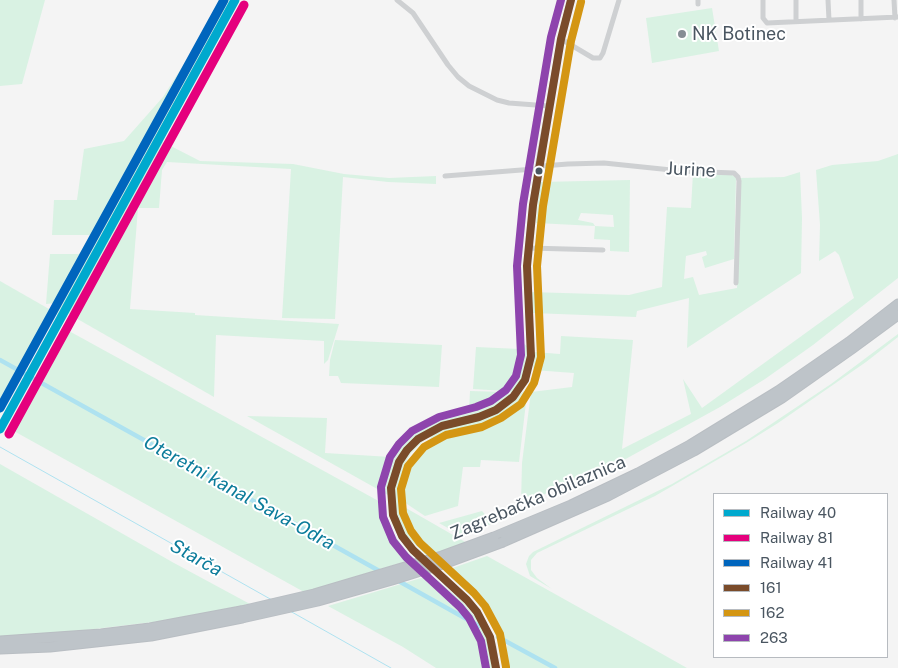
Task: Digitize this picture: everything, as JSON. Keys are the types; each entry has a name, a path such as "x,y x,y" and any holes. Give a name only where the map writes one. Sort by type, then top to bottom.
{"highway":[{"name":"Zagrebačka obilaznica","path":"0,649 50,647 151,636 241,615 314,594 442,556 494,537 571,505 638,473 690,445 778,391 849,342 898,304"},
{"name":"Zagrebačka obilaznica","path":"0,641 101,634 241,615 318,601 446,563 503,542 608,496 694,451 790,393 898,315"}],"main road":[{"path":"496,668 490,637 477,612 467,600 413,550 402,536 393,515 391,488 399,462 418,439 442,426 496,410 508,402 521,387 529,370 531,333 527,278 538,168 560,39 571,0"}],"street":[{"path":"396,0 413,14 448,65 469,86 497,100 509,103 549,106"},
{"path":"560,39 593,58 600,58 604,53 619,0"},
{"path":"763,0 763,18 765,23 896,17 894,0"},
{"path":"796,0 796,22"},
{"path":"828,0 828,20"},
{"path":"861,0 861,19"},
{"name":"Jurine","path":"445,176 568,164 604,164 681,171 734,173 738,177 736,283"},
{"path":"529,248 603,250"}],"green space":[{"path":"0,0 45,0 22,84 0,86"},
{"path":"220,0 233,0 59,317 54,313 58,305 57,303 46,304 50,254 79,254 91,235 52,235 54,200 77,200 84,149 124,141 163,97 204,32"},
{"name":"NK Botinec","path":"712,8 719,51 652,63 646,18"},
{"path":"161,141 200,161 293,164 344,174 389,178 436,176 436,184 388,182 343,177 335,319 282,318 291,169 167,162 162,170 159,208 138,208 130,309 339,324 328,360 324,364 324,341 216,335 214,397 67,313"},
{"path":"898,154 898,278 813,345 765,379 720,407 622,461 571,484 521,503 522,463 531,392 572,387 574,373 533,370 534,352 560,354 561,336 633,340 622,449 691,414 683,379 702,408 854,298 839,255 835,251 819,261 820,225 816,170 832,165 878,161"},
{"path":"800,172 802,218 801,273 687,348 689,298 637,311 636,317 532,313 530,292 629,295 662,287 667,207 691,208 693,173 731,174 736,178 734,259 705,268 702,257 707,255 706,251 686,256 684,279 693,277 699,295 737,288 740,178 784,177"},
{"path":"630,180 629,252 610,251 610,240 594,239 595,226 536,223 540,182","holes":["581,213 613,215 614,227 595,226 593,223 578,220"]},
{"path":"0,281 49,309 55,315 0,414"},
{"path":"69,331 384,504 393,532 414,559 304,592 12,430"},
{"path":"898,334 898,337 866,362 746,443 655,496 537,553 531,560 531,570 537,578 552,589 530,576 526,564 533,552 672,484 746,441 831,384"},
{"path":"335,340 442,345 439,387 341,383 338,376 329,376 330,360"},
{"path":"520,341 529,349 525,373 513,393 473,389 476,347 520,349"},
{"path":"470,391 505,392 512,395 497,406 478,414 444,422 421,434 396,462 390,480 388,495 247,416 327,418 325,453 391,457 400,445 421,427 469,413"},
{"path":"524,391 527,394 519,462 481,460 480,467 463,467 458,506 425,516 404,502 401,490 407,466 413,455 429,441 432,435 443,429 498,412"},
{"path":"426,438 411,453 404,465 399,486 400,502 406,508 467,543 428,557 404,534 395,514 394,488 401,464 417,444"},
{"path":"0,464 250,604 162,621 35,636 0,637"},
{"path":"482,511 489,519 502,518 502,520 462,536 439,523"},
{"path":"487,556 687,668 503,668 508,642 502,639 500,646 491,624 479,603 444,571"},
{"path":"431,575 462,601 477,619 490,647 492,668 436,668 403,647 328,606"}],"waterway":[{"name":"Oteretni kanal Sava-Odra","path":"0,360 383,573"},
{"name":"Starča","path":"0,447 272,600"},
{"name":"Oteretni kanal Sava-Odra","path":"395,579 479,626"},
{"name":"Starča","path":"290,611 391,668"},
{"name":"Oteretni kanal Sava-Odra","path":"498,637 555,668"}],"rail line":[{"name":"41","path":"0,408 224,0"},
{"name":"40","path":"0,429 235,0"},
{"name":"81","path":"9,434 244,5"}],"transit line":[{"name":"263","path":"486,668 481,641 469,618 460,607 406,557 393,541 383,517 381,487 390,457 399,444 412,431 439,417 491,401 506,390 516,376 521,355 517,266 523,204 551,37 561,0"},
{"name":"161","path":"496,668 490,637 477,612 467,600 413,550 402,536 393,515 391,488 399,462 418,439 442,426 479,417 496,410 513,397 525,380 531,356 527,266 533,205 561,39 571,0"},
{"name":"162","path":"506,667 500,634 485,606 474,593 420,543 411,531 403,513 401,489 408,466 424,447 446,435 482,427 501,418 521,404 534,383 541,357 537,266 543,206 571,41 581,2"}],"place":[{"name":"NK Botinec","path":"682,34"}]}
